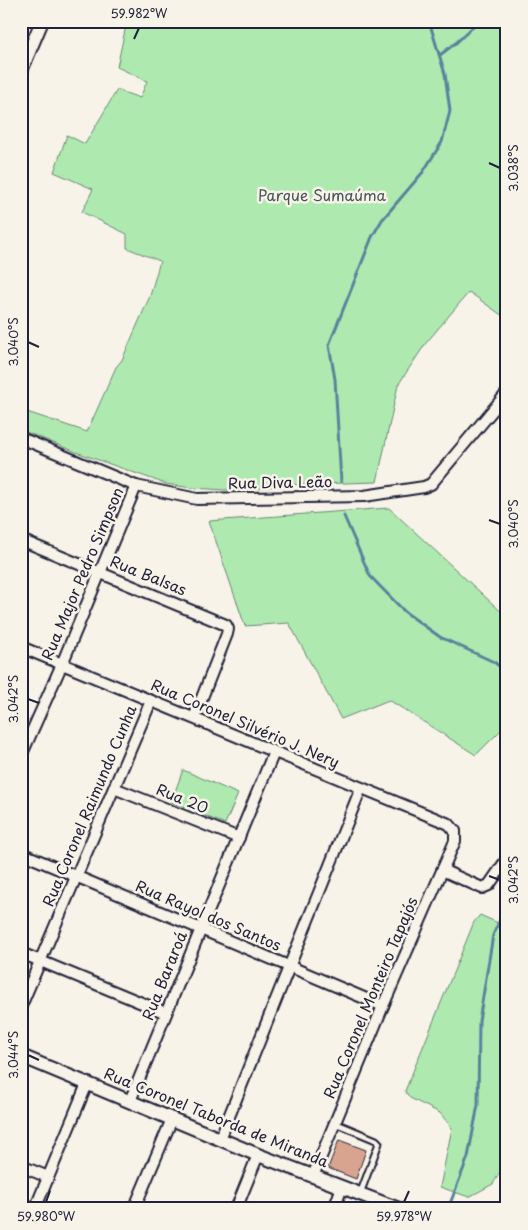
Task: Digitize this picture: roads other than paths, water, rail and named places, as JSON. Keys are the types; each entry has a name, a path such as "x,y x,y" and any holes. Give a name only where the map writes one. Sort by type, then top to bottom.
{"street":[{"path":"21,71 42,21"},
{"name":"Rua Diva Leão","path":"21,438 136,486 197,499 364,496 424,487 431,484 507,393"},
{"name":"Rua Major Pedro Simpson","path":"21,756 62,664 136,486"},
{"name":"Rua Balsas","path":"21,540 226,625 228,629 227,634 194,718"},
{"name":"Rua Coronel Silvério J. Nery","path":"21,647 449,824 455,831"},
{"name":"Rua Coronel Raimundo Cunha","path":"21,1006 151,700"},
{"name":"Rua Bararoá","path":"130,1101 274,752"},
{"name":"Rua 20","path":"114,788 238,838"},
{"path":"220,1139 361,788"},
{"name":"Rua Coronel Monteiro Tapajós","path":"313,1176 383,1006 455,841 455,831"},
{"name":"Rua Rayol dos Santos","path":"21,853 383,1006"},
{"path":"442,870 482,888 489,884 507,860"},
{"path":"21,953 166,1013"},
{"name":"Rua Coronel Taborda de Miranda","path":"21,1056 258,1155 399,1209"},
{"path":"35,1209 87,1084"},
{"path":"134,1209 172,1119"},
{"path":"236,1209 258,1155"},
{"path":"21,1166 48,1177"},
{"path":"334,1209 342,1187"}],"lane":[{"path":"335,1123 379,1143 360,1194"}],"waterway":[{"path":"341,482 335,379 329,345 372,237 382,220 423,172 442,142 450,111 445,74 429,21"},
{"path":"440,55 479,21"},
{"path":"344,516 370,576 405,612 440,637 494,662 507,672"},
{"path":"448,1209 468,1157 478,1105 479,1021 493,935 507,904"}],"park label":[{"name":"Parque Sumaúma","path":"322,196"}]}
